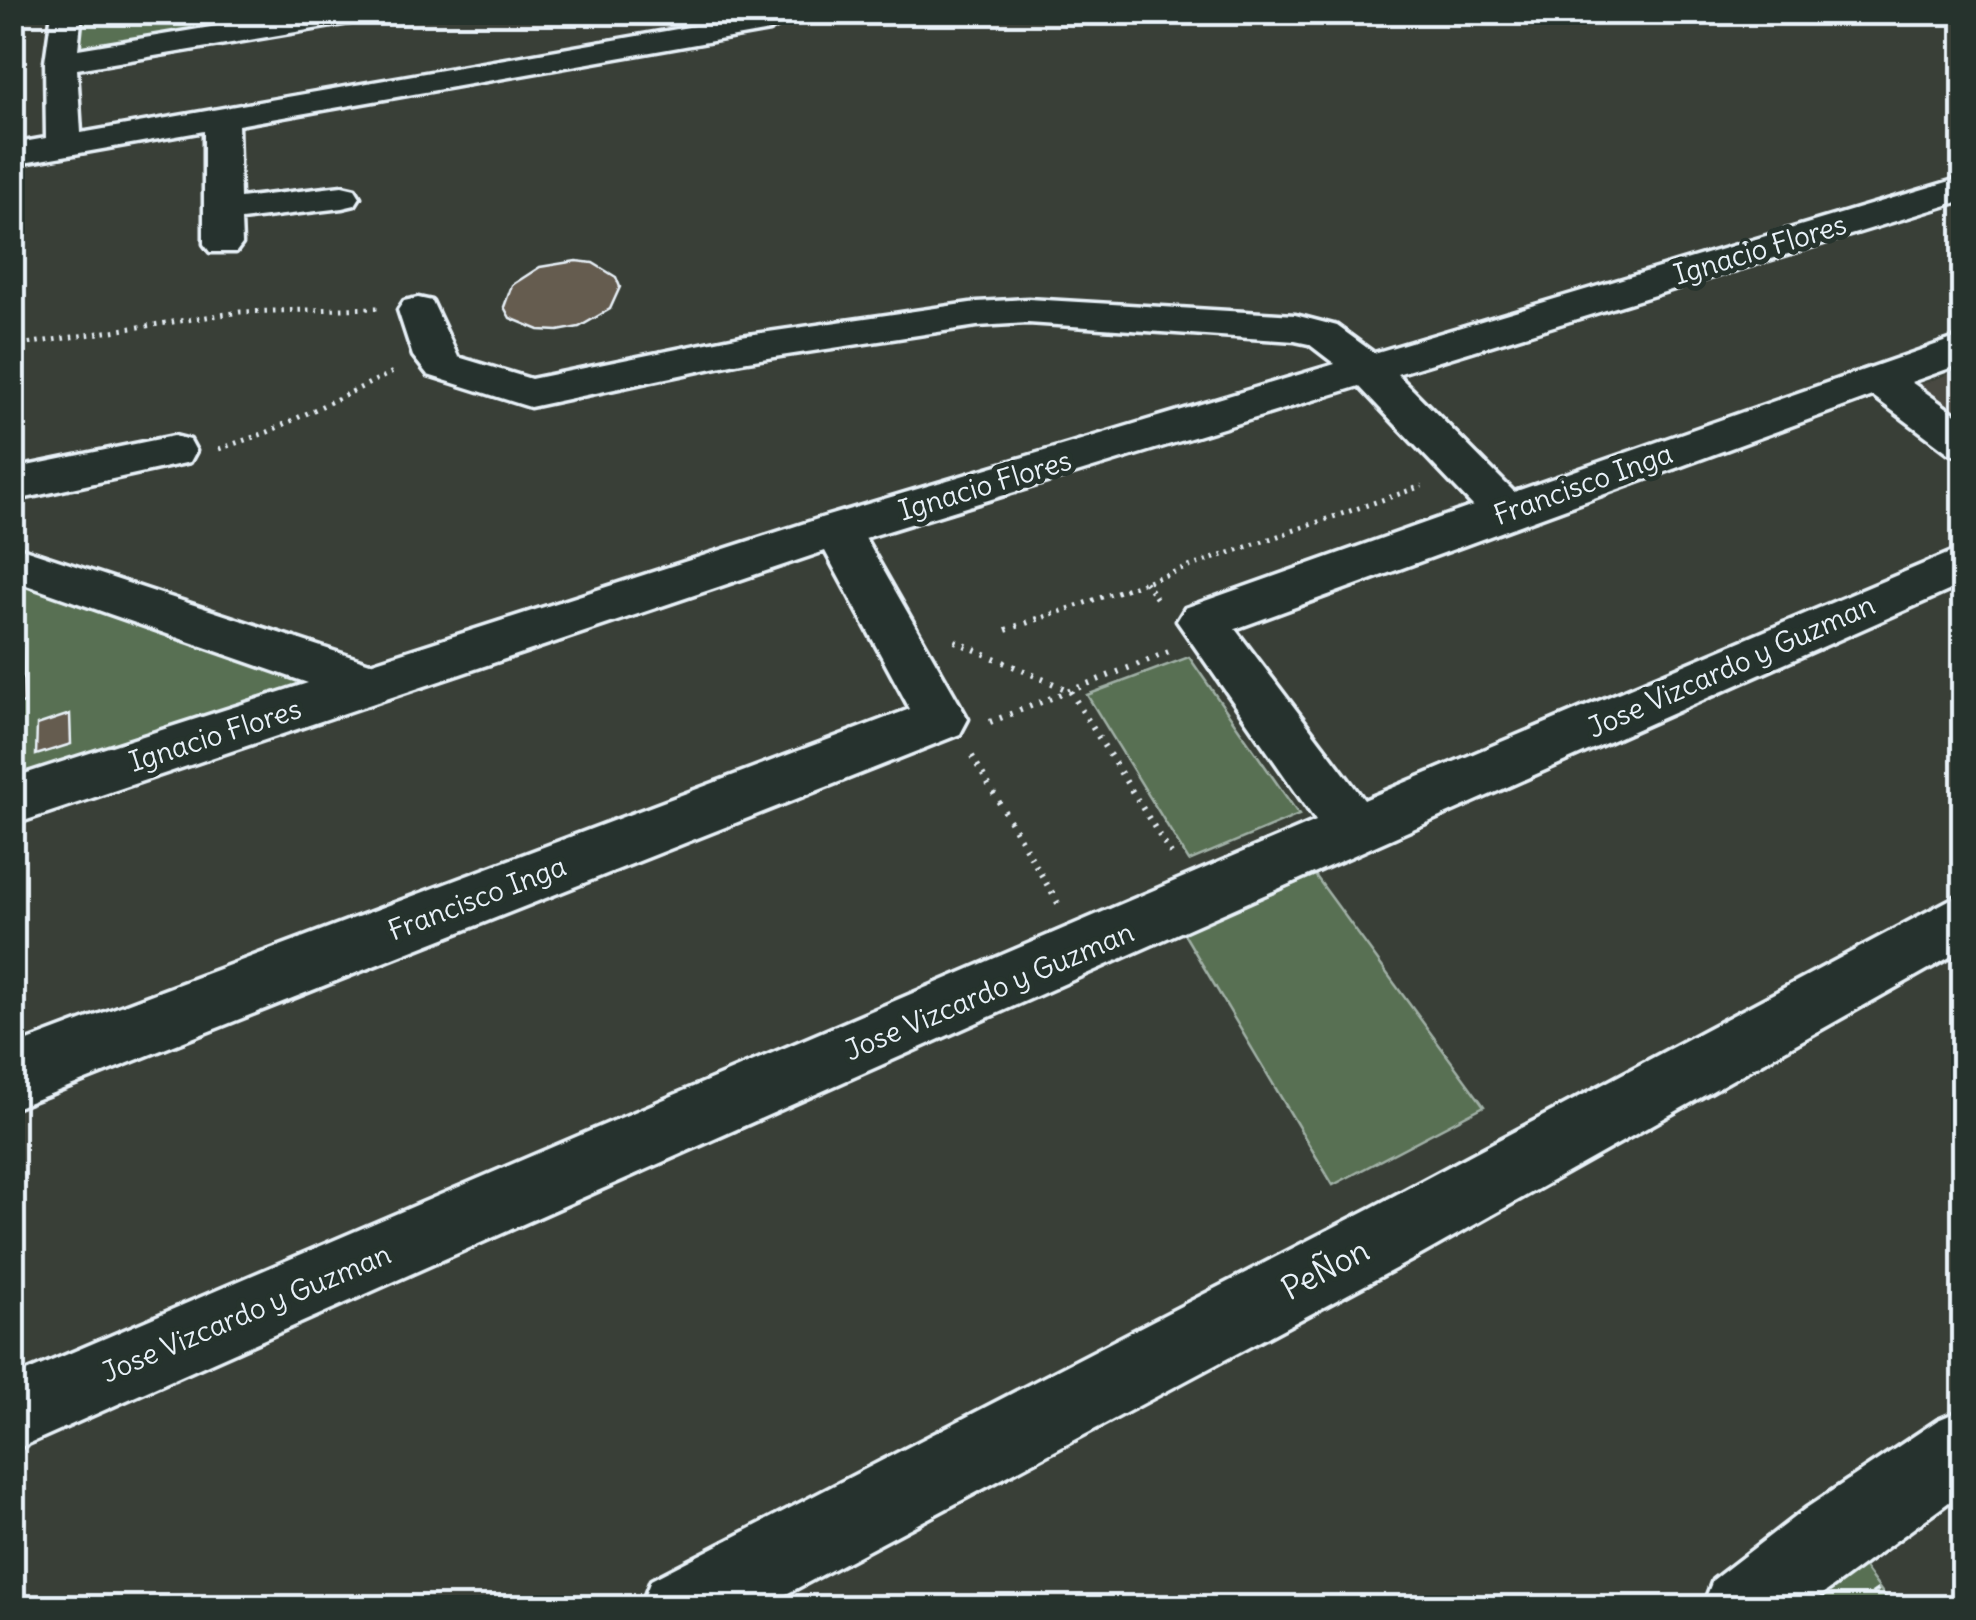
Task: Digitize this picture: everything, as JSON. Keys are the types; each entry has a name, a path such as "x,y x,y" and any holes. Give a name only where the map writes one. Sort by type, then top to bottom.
{"street":[{"path":"64,147 61,62 67,12"},
{"path":"61,62 310,17 360,12"},
{"path":"12,155 769,22"},
{"path":"222,119 222,228 342,197"},
{"name":"Ignacio Flores","path":"12,802 837,530 1964,188"},
{"path":"418,310 434,356 443,366 468,377 530,393 741,349 977,314 1028,312 1311,330 1365,368 1506,512"},
{"name":"Francisco Inga","path":"1187,636 1506,512 1964,348"},
{"path":"1878,378 1964,442"},
{"path":"12,485 195,451"},
{"path":"837,530 965,731"},
{"path":"12,562 370,684"},
{"name":"Jose Vizcardo y Guzman","path":"12,1415 1964,564"},
{"path":"1187,636 1355,831"},
{"name":"Francisco Inga","path":"12,1078 965,731"},
{"name":"PeÑon","path":"679,1608 1395,1232 1964,918"},
{"path":"1741,1608 1832,1536 1964,1446"}],"path":[{"path":"12,346 178,316 312,305 418,310"},
{"path":"195,451 268,432 434,356"},
{"path":"1006,630 1466,470"},
{"path":"1065,914 965,731 1070,691 1187,636"},
{"path":"950,640 1070,691 1178,865"}],"shaded area":[{"path":"1963,369 1963,436 1903,391"}],"green space":[{"path":"71,13 300,13 67,57"},
{"path":"13,582 302,682 292,696 13,784"},
{"path":"1189,657 1299,815 1189,861 1087,695"},
{"path":"1315,875 1484,1106 1333,1185 1183,932"},
{"path":"1851,1550 1893,1607 1764,1608"}],"building":[{"path":"576,261 593,263 616,277 620,287 610,309 579,327 558,331 539,330 510,318 504,307 512,285 540,267"},
{"path":"22,640 24,703 12,707 12,643"},
{"path":"70,714 71,744 36,755 37,725"}]}
